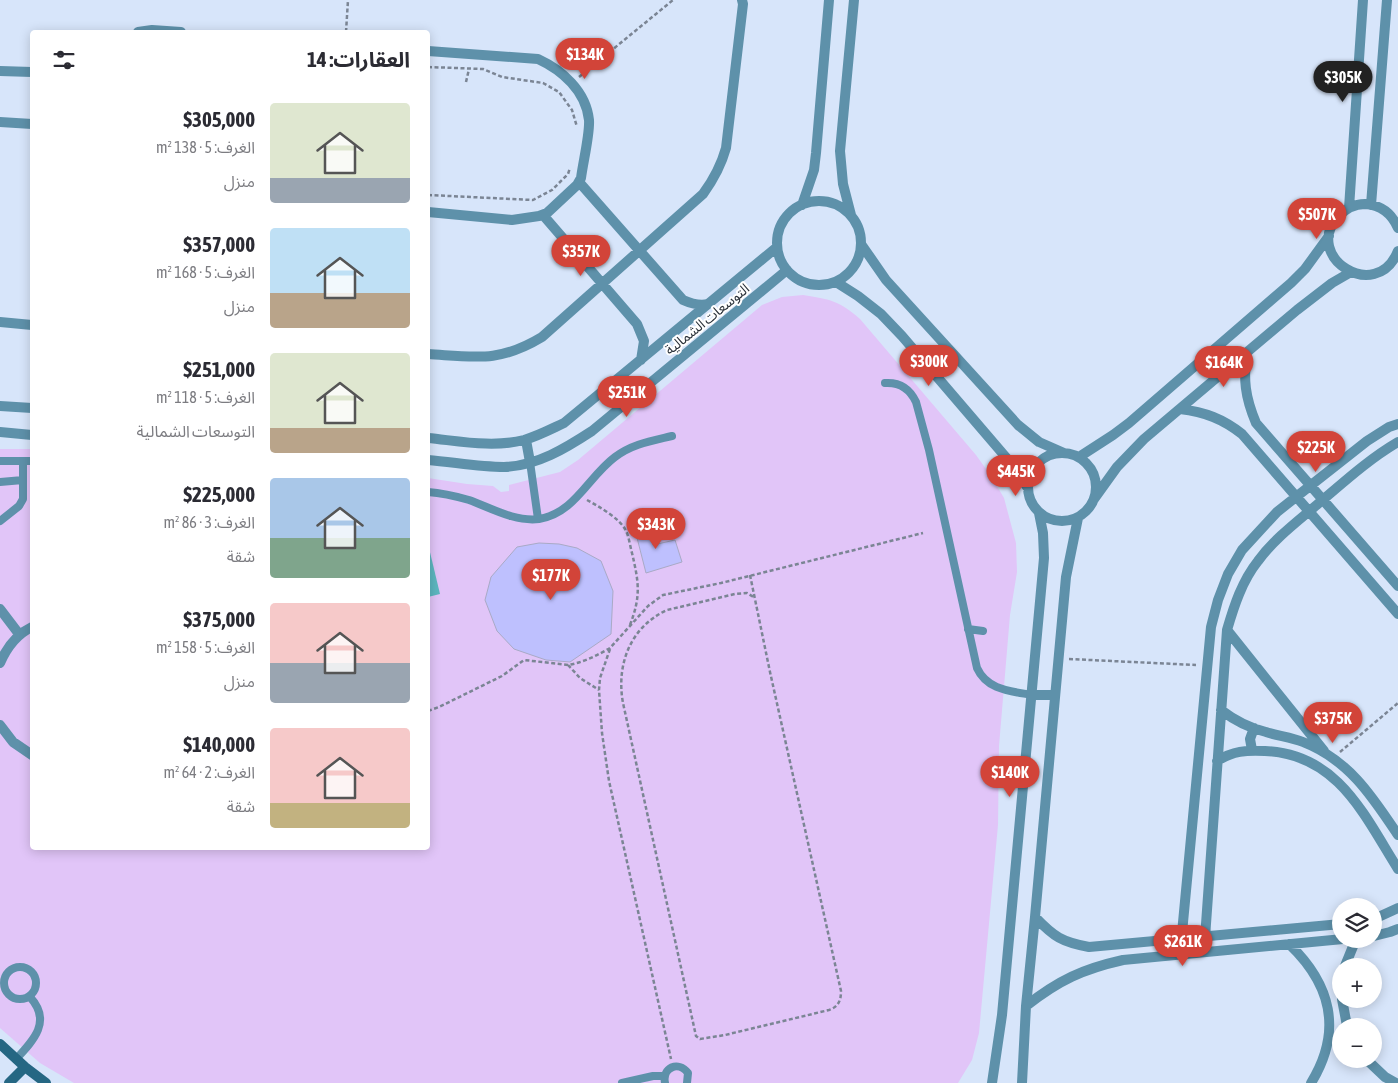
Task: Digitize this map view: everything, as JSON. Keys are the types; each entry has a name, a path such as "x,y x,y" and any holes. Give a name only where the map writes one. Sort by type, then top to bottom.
{"street":[{"path":"430,354 484,358 514,351 542,337 703,194 721,165 727,138 742,0"},
{"path":"802,205 814,170 829,0"},
{"path":"854,0 840,151 842,184 852,216 857,224 861,244 891,285 1018,425 1039,442 1064,453 1079,457 1086,463 1092,471 1095,480 1094,499"},
{"path":"1349,208 1363,0"},
{"path":"1371,205 1387,0"},
{"path":"430,52 538,59 557,69 572,83 583,100 589,120 581,178 543,215 512,220 430,212"},
{"path":"0,71 30,72"},
{"path":"0,122 30,124"},
{"path":"579,182 641,250 683,300 691,304 708,304"},
{"path":"852,216 844,209 823,201 802,205 786,218 781,226 777,246 782,263 787,270 801,281 810,284 836,282 844,277 857,262 861,244"},
{"path":"1079,457 1129,423 1290,283 1305,269 1329,236 1335,220 1349,208 1356,205 1371,205 1386,211 1398,228"},
{"path":"543,215 637,324 642,332 644,341 641,360"},
{"path":"1329,236 1329,244 1334,258 1344,269 1357,274 1371,275 1393,266 1398,251"},
{"path":"430,438 494,444 526,440 564,423 777,246"},
{"name":"التوسعات الشمالية","path":"430,460 505,467 550,456 564,449 592,430 787,270"},
{"path":"1064,453 1051,454 1034,466 1027,486 1032,506 1047,519 1057,522 1078,518 1090,506 1117,467 1144,439 1314,296 1351,272"},
{"path":"836,282 881,314 897,330 1016,469 1027,486"},
{"path":"0,322 30,325"},
{"path":"1247,352 1244,370 1245,388 1249,406 1256,423 1398,586"},
{"path":"0,406 30,408"},
{"path":"1180,409 1214,416 1229,423 1242,434 1398,614"},
{"path":"1180,954 1212,627 1218,600 1228,574 1242,550 1277,512 1367,441 1389,427 1398,424"},
{"path":"0,432 30,435"},
{"path":"526,440 530,462"},
{"path":"1204,952 1227,630 1234,606 1244,583 1257,561 1274,542 1377,454 1398,442"},
{"path":"992,1083 1002,1016 1044,558 1043,533 1039,513"},
{"path":"1022,1083 1026,1006 1054,695 1068,564 1078,518"},
{"path":"0,609 19,634"},
{"path":"0,663 6,651 19,634 30,628"},
{"path":"1227,630 1329,756"},
{"path":"1032,695 1054,695"},
{"path":"1221,710 1231,718 1254,728 1304,742 1346,768 1364,785 1398,835"},
{"path":"0,726 13,742 30,754"},
{"path":"1252,750 1250,739 1254,728"},
{"path":"1217,761 1234,752 1252,750 1272,751 1292,755 1328,773 1344,786 1357,802 1398,870"},
{"path":"1382,915 1398,908"},
{"path":"1035,917 1050,932 1068,943 1089,947 1332,925"},
{"path":"1382,934 1398,929"},
{"path":"1026,1006 1047,989 1071,976 1097,966 1123,960 1332,940"},
{"path":"1289,944 1314,973 1328,1008 1327,1046 1320,1068 1311,1083"},
{"path":"0,1044 46,1083"},
{"path":"9,1083 25,1067"},
{"path":"1376,1068 1385,1077 1396,1083"},
{"path":"0,1079 5,1083"}],"lane":[{"path":"885,383 904,387 916,402 929,450 977,668 984,679 999,688 1032,695"},
{"path":"430,492 468,500 522,519 538,519 557,514 579,496 607,464 622,452 642,443 672,436"},
{"path":"0,460 30,461"},
{"path":"0,521 21,503 24,495 23,461"},
{"path":"530,462 538,519"},
{"path":"0,482 23,480"},
{"path":"968,629 983,631"},
{"path":"15,967 28,969 33,973 36,986 34,992 30,997 19,1000 9,996 3,986 3,974 15,967"},
{"path":"16,1059 38,1033 40,1012 30,997"},
{"path":"622,1083 653,1076 665,1080 669,1068 677,1066 685,1069 689,1077 688,1083"}],"path":[{"path":"346,30 348,0"},
{"path":"572,83 673,0"},
{"path":"466,82 471,54"},
{"path":"430,67 484,69 502,77 544,83 559,92 568,104 572,110 578,131"},
{"path":"430,195 533,200 552,190 568,174 571,167"},
{"path":"579,496 600,507 626,530 639,590 637,606 630,626"},
{"path":"430,710 502,676 524,660 568,665 610,648 648,606 663,595 750,576 923,533"},
{"path":"750,576 755,598 841,991 840,999 835,1007 829,1010 700,1039 696,1036 683,983 626,717 620,680 625,657 632,642 643,626 656,615 666,610 735,594 747,592 755,598"},
{"path":"610,648 598,690 609,781 673,1066"},
{"path":"1058,659 1208,666"},
{"path":"568,665 580,678 598,690"},
{"path":"1329,756 1398,703"}],"shaded area":[{"path":"803,295 820,298 846,308 860,319 976,455 991,476 1004,498 1016,543 1017,572 1010,615 999,746 998,825 979,1033 972,1060 958,1083 74,1083 40,1063 0,1028 0,449 30,449 30,850 430,850 430,478 493,486 501,492 509,491 509,485 560,472 578,460 762,305 782,297"},
{"path":"430,552 440,594 430,596"}],"building":[{"path":"648,522 653,545 675,540 682,562 646,573 634,526"},
{"path":"539,543 559,544 577,548 601,561 613,591 611,634 570,662 546,660 514,649 497,631 485,600 491,577 517,547"}]}
